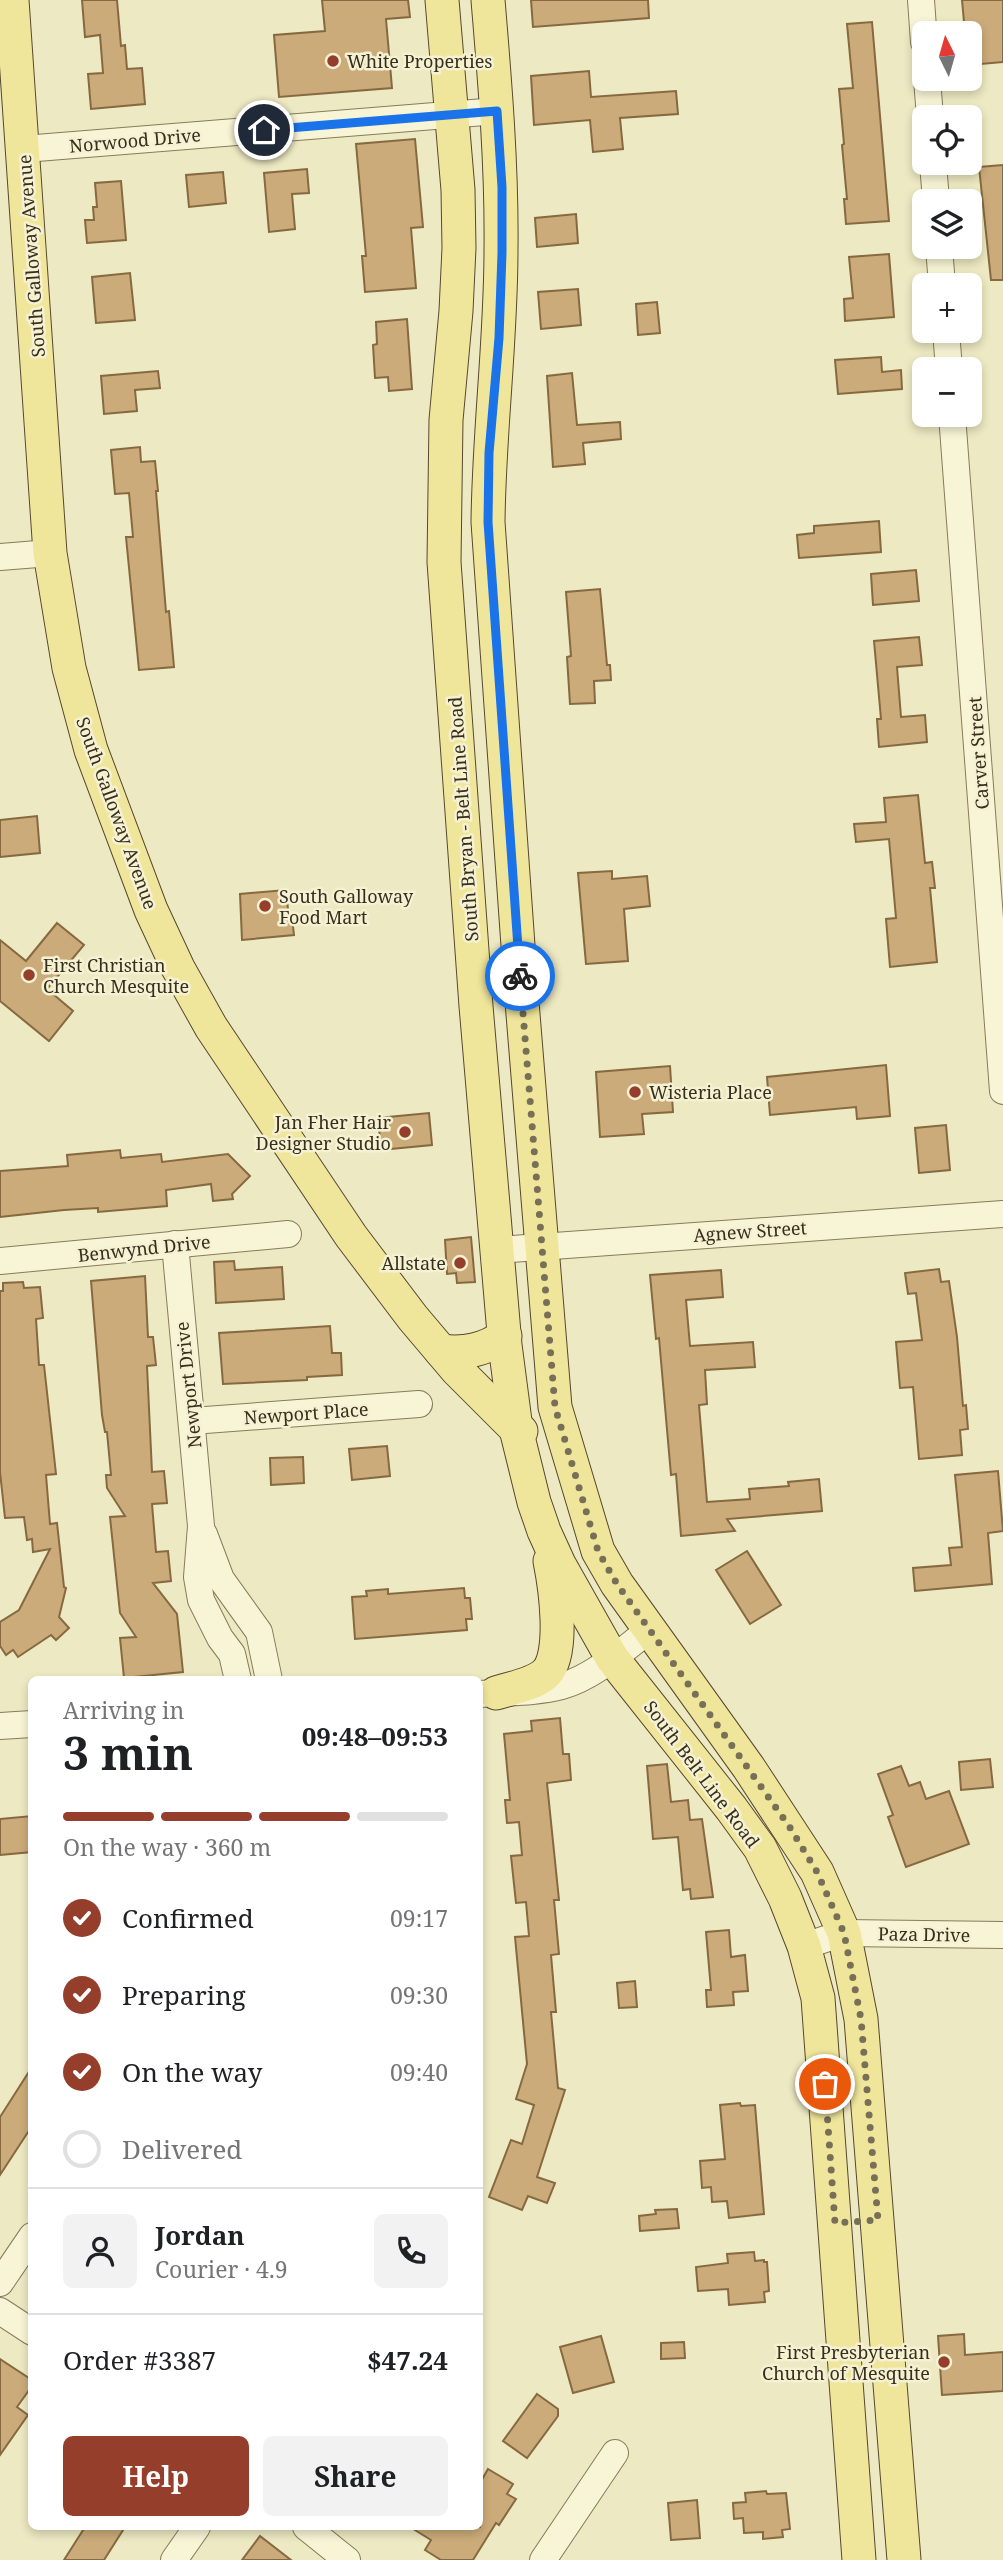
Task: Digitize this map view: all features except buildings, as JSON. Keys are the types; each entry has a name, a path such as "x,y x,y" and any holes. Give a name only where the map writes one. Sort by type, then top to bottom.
{"main road":[{"name":"South Galloway Avenue","path":"12,0 50,553 69,668 91,750 151,911 178,968 211,1027 351,1236 441,1351 516,1429"},
{"name":"South Bryan - Belt Line Road","path":"442,0 458,190 456,311 446,420 444,562 476,1006 505,1336 516,1429 544,1531 559,1564 612,1658"},
{"path":"488,0 502,187 499,338 489,453 488,522 522,1002 555,1407 598,1551"},
{"path":"476,1006 522,1002"},
{"path":"441,1351 471,1352 505,1336"},
{"path":"516,1429 540,1438 551,1460 565,1504 578,1529 598,1551 649,1630 789,1826 817,1872 844,1933 861,2019 904,2560"},
{"path":"488,1693 539,1679 548,1671 555,1656 556,1611 552,1570 544,1531"},
{"name":"South Belt Line Road","path":"612,1658 760,1848 785,1898 804,1946 818,1998 859,2560"},
{"path":"835,2223 878,2220"},
{"path":"845,2363 888,2360"}],"street":[{"path":"921,0 922,21"},
{"name":"Norwood Drive","path":"24,149 497,111"},
{"name":"Carver Street","path":"953,427 1003,1091"},
{"path":"0,557 50,553"},
{"name":"Agnew Street","path":"498,1250 1003,1213"},
{"name":"Benwynd Drive","path":"0,1261 288,1234"},
{"name":"Newport Drive","path":"175,1244 201,1526 197,1577 201,1600 232,1654 237,1676"},
{"name":"Newport Place","path":"192,1421 419,1404"},
{"name":"Newport Drive","path":"201,1526 221,1579 259,1632 268,1676"},
{"path":"488,1693 563,1686 589,1674 649,1630"},
{"path":"0,1726 28,1724"},
{"name":"Paza Drive","path":"804,1946 844,1933 1003,1935"},
{"path":"0,2283 28,2242"},
{"path":"0,2311 28,2329"},
{"path":"543,2560 615,2453"},
{"path":"174,2560 195,2530"},
{"path":"310,2530 347,2560"}],"way so far":[{"path":"520,976 555,1407 598,1551 617,1584 789,1826 817,1872 844,1933 861,2019 878,2220 835,2223 825,2084"}],"place":[{"name":"White Properties","path":"333,61"},
{"name":"South Galloway Food Mart","path":"265,906"},
{"name":"First Christian Church Mesquite","path":"29,975"},
{"name":"Wisteria Place","path":"635,1092"},
{"name":"Jan Fher Hair Designer Studio","path":"405,1132"},
{"name":"Allstate","path":"460,1263"},
{"name":"First Presbyterian Church of Mesquite","path":"944,2362"}],"route":[{"path":"264,130 497,111 502,187 502,253 499,338 489,453 488,522 520,976"}]}
